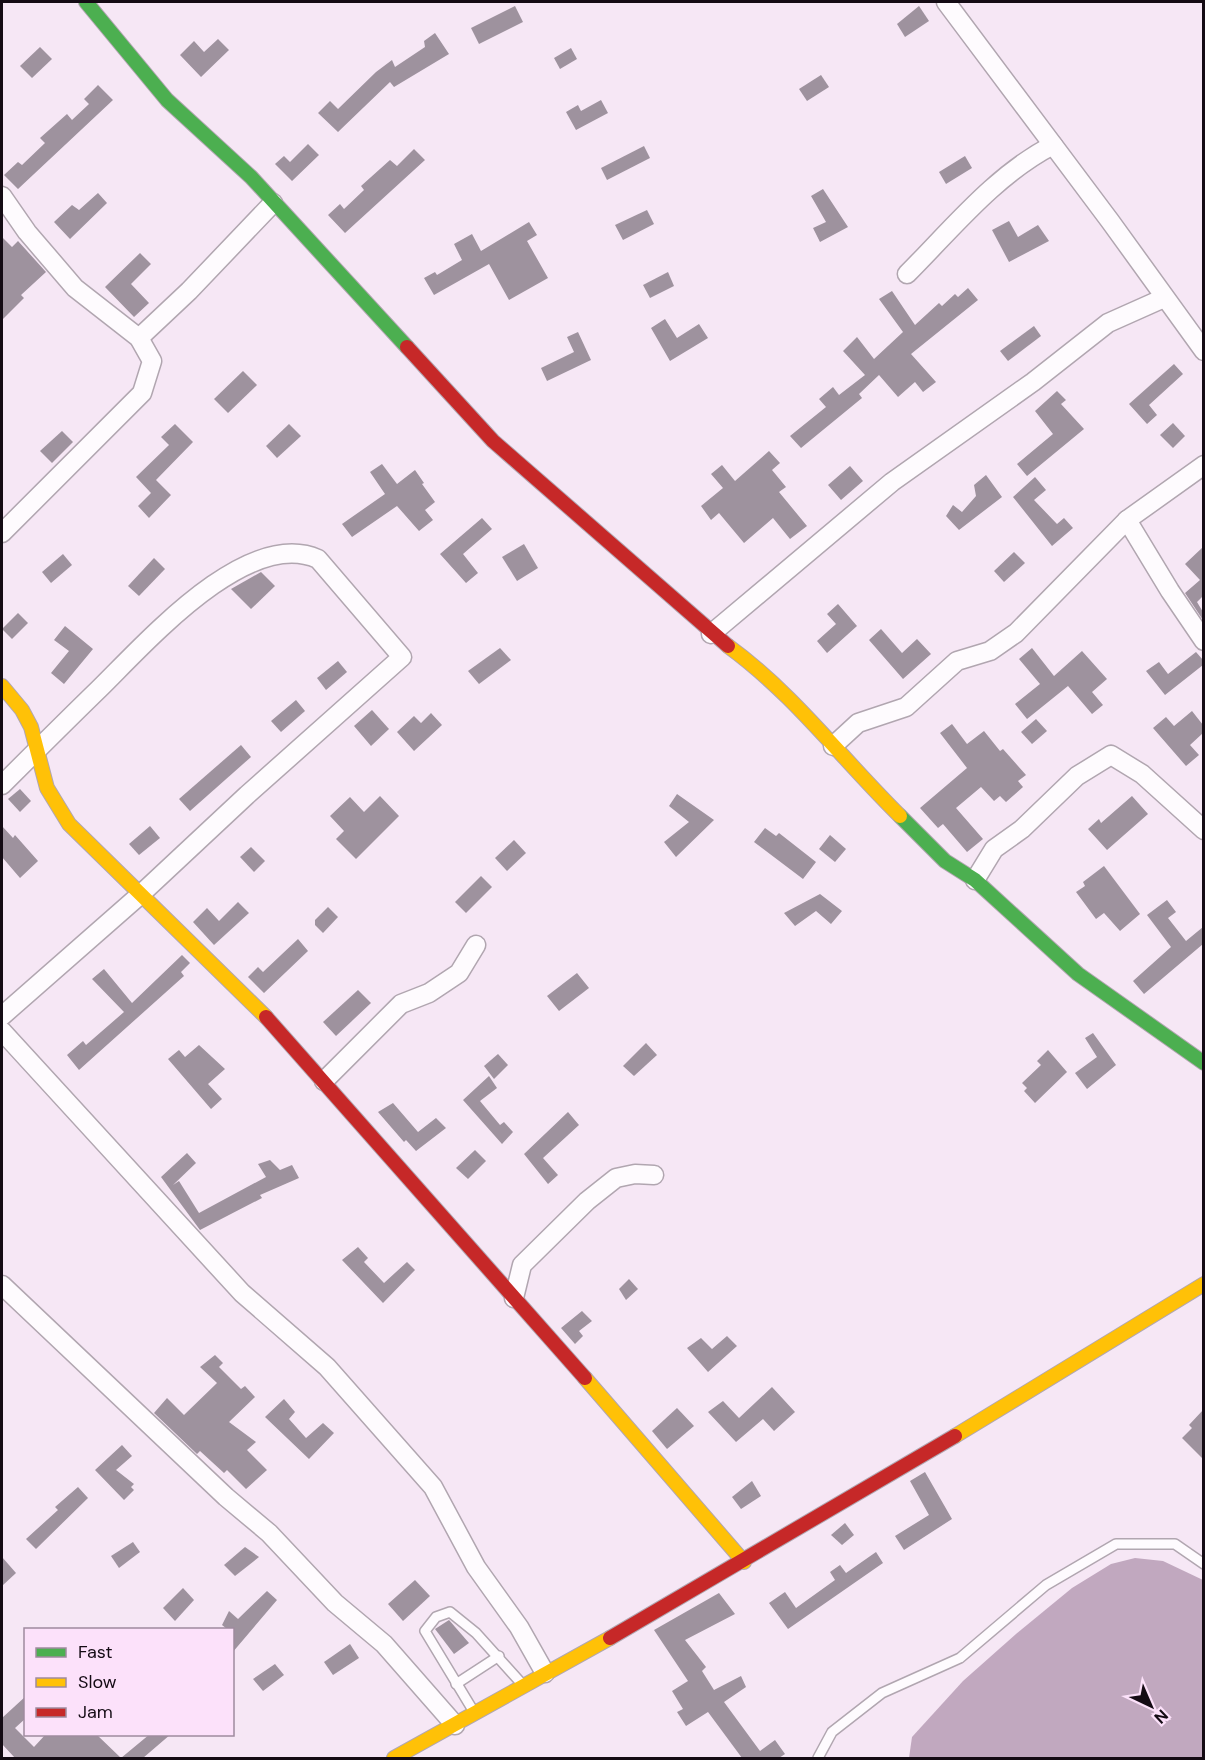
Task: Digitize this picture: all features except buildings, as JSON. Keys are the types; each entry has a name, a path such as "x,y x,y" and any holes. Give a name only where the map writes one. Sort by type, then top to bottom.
{"street":[{"path":"86,2 167,100 251,177 493,441 542,486 610,541 711,633 758,668 785,692 833,746 945,861 975,880 1078,975 1203,1063"},
{"path":"946,2 1164,298 1200,338"},
{"path":"907,274 1000,181 1026,160 1053,145"},
{"path":"2,196 75,288 139,338 152,361 142,393 2,533"},
{"path":"139,338 189,291 273,203"},
{"path":"711,633 892,482 1033,382 1108,323 1164,298"},
{"path":"833,746 858,723 906,707 957,661 1000,646 1016,633 1127,520 1203,465"},
{"path":"1127,520 1203,641"},
{"path":"2,785 143,646 198,596 244,566 286,553 303,553 318,560 402,657 247,795 141,894 2,1016"},
{"path":"2,686 22,710 36,739 47,788 59,811 83,839 260,1010 704,1513 744,1562"},
{"path":"975,880 994,849 1022,829 1077,777 1112,755 1142,774 1203,830"},
{"path":"324,1081 401,1004 429,993 459,973 476,945"},
{"path":"2,1031 242,1293 327,1367 433,1487 476,1567 519,1627 545,1673"},
{"path":"514,1298 522,1265 587,1201 616,1178 635,1174 654,1175"},
{"path":"394,1758 744,1562 969,1430 1203,1284"},
{"path":"2,1285 219,1491 269,1533 335,1603 378,1638 455,1725"}],"lane":[{"path":"818,1758 832,1732 882,1693 960,1658 1046,1584 1116,1544 1174,1544 1203,1564"},
{"path":"475,1714 426,1631 436,1617 450,1612 499,1656 524,1686"},
{"path":"456,1684 499,1656"}],"shaded area":[{"path":"1135,1558 1163,1561 1203,1580 1203,1758 909,1758 912,1737 963,1681 1016,1634 1072,1588 1111,1564"}],"traffic: fast":[{"path":"86,2 167,100 251,177 407,347"},
{"path":"900,816 945,861 975,880 1078,974 1204,1063"}],"traffic: slow":[{"path":"728,646 775,685 900,816"},
{"path":"2,686 22,710 31,727 47,788 69,824 266,1017"},
{"path":"955,1436 1204,1284"},
{"path":"585,1378 744,1562"},
{"path":"394,1758 610,1638"}],"traffic: jam":[{"path":"407,347 493,441 728,646"},
{"path":"266,1017 585,1378"},
{"path":"610,1638 955,1436"}]}
